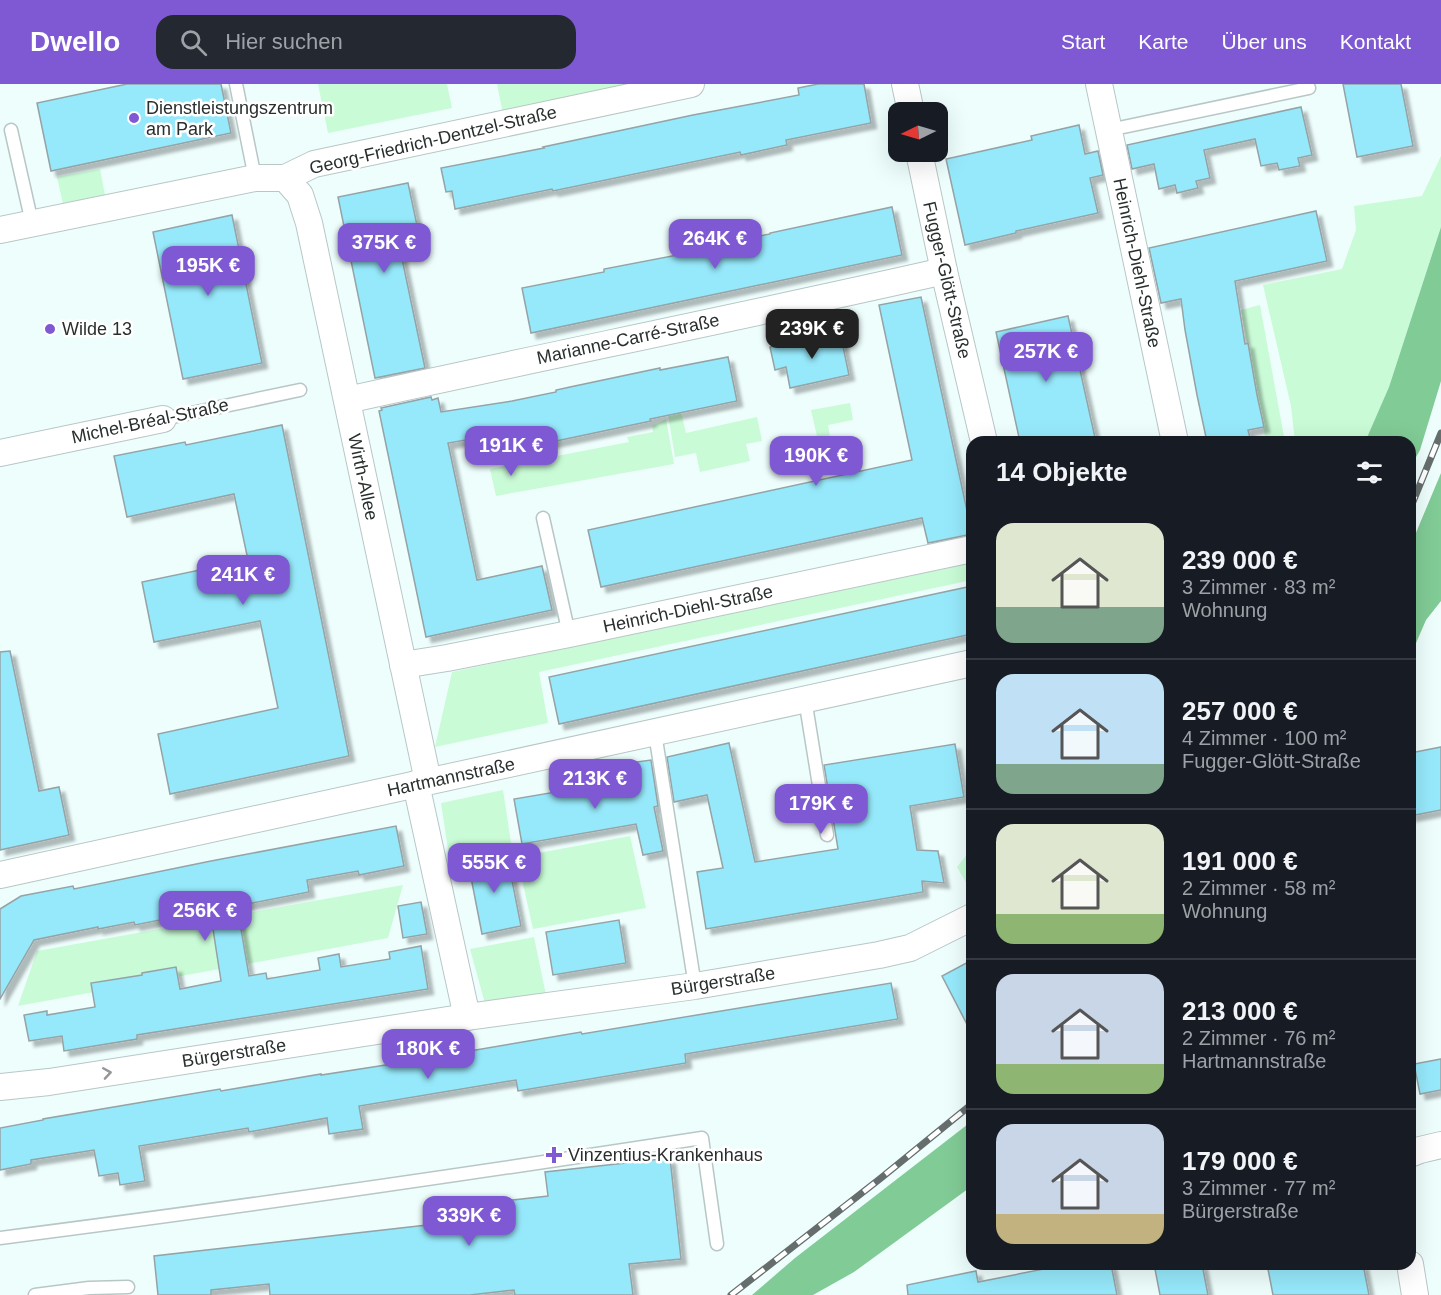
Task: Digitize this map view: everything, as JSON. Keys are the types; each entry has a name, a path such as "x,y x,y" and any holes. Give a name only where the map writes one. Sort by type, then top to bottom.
{"street":[{"name":"Georg-Friedrich-Dentzel-Straße","path":"0,230 255,178 285,178 314,164 691,84"},
{"path":"905,84 909,102"},
{"name":"Heinrich-Diehl-Straße","path":"1099,84 1174,436"},
{"name":"Fugger-Glött-Straße","path":"921,162 983,436"},
{"name":"Wirth-Allee","path":"285,178 300,195 309,223 403,665 422,783"},
{"name":"Marianne-Carré-Straße","path":"347,400 944,271"},
{"name":"Michel-Bréal-Straße","path":"0,453 164,419"},
{"name":"Heinrich-Diehl-Straße","path":"403,665 569,634 966,550"},
{"name":"Hartmannstraße","path":"0,875 966,664"},
{"path":"422,783 467,1017"},
{"name":"Bürgerstraße","path":"0,1087 49,1082 467,1017 695,986 879,955 910,948 966,920"},
{"path":"1416,1152 1441,1146"},
{"path":"1411,1270 1415,1295"}],"lane":[{"path":"236,84 255,178"},
{"path":"1109,130 1308,88"},
{"path":"11,130 32,223"},
{"name":"Michel-Bréal-Straße","path":"164,419 300,390"},
{"path":"543,518 569,634"},
{"path":"805,699 827,835"},
{"path":"655,733 695,986"},
{"path":"0,1238 122,1223 702,1138 717,1244"},
{"path":"35,1295 89,1288 128,1287"}],"green space":[{"path":"318,84 447,84 452,108 328,133"},
{"path":"497,84 627,84 503,114"},
{"path":"1441,156 1441,227 1389,387 1368,436 1294,436 1291,406 1263,285 1342,269 1356,230 1354,206 1422,196"},
{"path":"100,169 105,195 63,204 57,177"},
{"path":"1441,227 1441,381 1416,457 1416,436 1368,436 1389,387"},
{"path":"1260,305 1284,436 1265,436 1241,310"},
{"path":"850,403 853,420 828,425 831,443 819,445 811,410"},
{"path":"681,412 686,433 757,417 762,441 746,444 750,461 700,472 696,453 675,457 668,415"},
{"path":"666,419 674,464 496,496 490,469 629,442 627,437 653,432 652,426"},
{"path":"1441,473 1441,601 1426,620 1416,643 1416,533"},
{"path":"966,564 966,581 539,672 548,723 435,747 452,672"},
{"path":"503,790 512,849 450,862 441,803"},
{"path":"630,836 646,908 533,929 517,857"},
{"path":"966,856 966,883 957,867"},
{"path":"403,885 388,938 18,1006 37,951"},
{"path":"534,937 547,1000 486,1007 470,949"},
{"path":"966,1126 966,1190 854,1272 813,1295 752,1295 795,1258"}],"building":[{"name":"Dienstleistungszentrum am Park","path":"127,84 221,84 231,133 51,171 37,103"},
{"path":"818,84 864,84 871,123 786,140 787,145 741,155 740,152 455,209 452,191 446,192 441,168 799,95 798,88"},
{"path":"1343,84 1401,84 1413,146 1357,157"},
{"path":"1301,107 1312,155 1298,158 1300,166 1279,170 1277,163 1261,166 1255,139 1204,150 1210,178 1196,181 1198,188 1177,193 1175,185 1159,189 1154,164 1132,169 1127,145"},
{"path":"1079,125 1085,154 1098,151 1103,175 1090,178 1098,213 965,245 947,162 948,159 1032,140 1031,136"},
{"path":"408,183 422,249 401,254 425,368 375,378 338,197"},
{"path":"892,207 902,255 531,333 522,288 604,272 604,269 688,253 687,250"},
{"path":"1316,211 1327,261 1235,281 1245,344 1248,343 1264,427 1248,430 1250,436 1206,436 1181,299 1161,303 1149,248"},
{"path":"232,215 262,363 183,379 153,232"},
{"path":"921,297 966,506 966,535 928,543 922,518 601,587 588,530 912,460 879,305"},
{"path":"1068,316 1095,436 1019,436 996,332"},
{"path":"840,332 849,375 790,388 786,367 775,370 770,347"},
{"path":"728,357 737,401 504,452 500,434 448,443 477,580 542,566 552,610 426,637 379,411 382,410 381,408 431,397 432,400 438,398 441,412 512,401 660,368 660,370"},
{"path":"282,425 349,756 170,794 158,734 278,708 260,621 154,642 142,582 248,560 234,494 127,517 114,456 185,442 186,445"},
{"path":"966,587 966,635 559,724 549,677"},
{"path":"10,651 39,791 59,787 69,835 0,850 0,652"},
{"path":"729,743 755,862 838,849 824,765 955,744 964,797 910,806 917,850 938,851 944,883 922,881 923,892 706,929 697,872 723,868 707,795 674,802 667,757"},
{"path":"1441,747 1441,810 1416,815 1416,752"},
{"path":"651,760 658,806 654,807 663,851 643,855 636,824 522,844 514,799 633,779 630,763"},
{"path":"396,826 404,866 359,875 358,871 307,880 309,892 237,906 249,976 266,973 267,979 320,970 318,958 339,954 341,967 390,959 389,952 421,946 428,989 137,1035 137,1039 64,1051 62,1036 29,1041 24,1015 47,1011 47,1015 95,1007 91,983 176,967 180,989 221,981 210,910 135,925 134,922 98,929 98,927 34,940 0,999 0,909 21,896 73,886 74,889"},
{"path":"507,855 521,926 482,934 468,862"},
{"path":"421,902 427,934 403,938 398,906"},
{"path":"619,920 626,963 553,975 546,932"},
{"path":"966,963 966,1022 942,976"},
{"path":"891,983 898,1019 685,1054 686,1063 518,1091 516,1080 359,1106 363,1129 329,1134 327,1118 249,1132 248,1128 139,1146 145,1181 120,1185 118,1173 99,1176 94,1150 31,1160 31,1164 0,1170 0,1128 220,1089 221,1091 405,1062"},
{"path":"1441,1059 1441,1090 1420,1094 1416,1064"},
{"path":"670,1158 681,1259 629,1264 633,1295 515,1295 514,1290 470,1295 270,1295 269,1284 211,1290 211,1295 158,1295 154,1256 506,1216 504,1201 548,1196 545,1172"},
{"path":"1039,1270 1112,1270 1117,1295 908,1295 907,1285 976,1271 978,1282"},
{"path":"1155,1270 1203,1270 1208,1295 1160,1295"},
{"path":"1268,1270 1364,1270 1369,1295 1273,1295"}],"railway":[{"path":"1416,494 1441,433"},
{"path":"731,1295 966,1109"}],"place":[{"name":"Dienstleistungszentrum am Park","path":"134,118"},
{"name":"Wilde 13","path":"50,329"},
{"name":"Vinzentius-Krankenhaus","path":"554,1155"}]}
